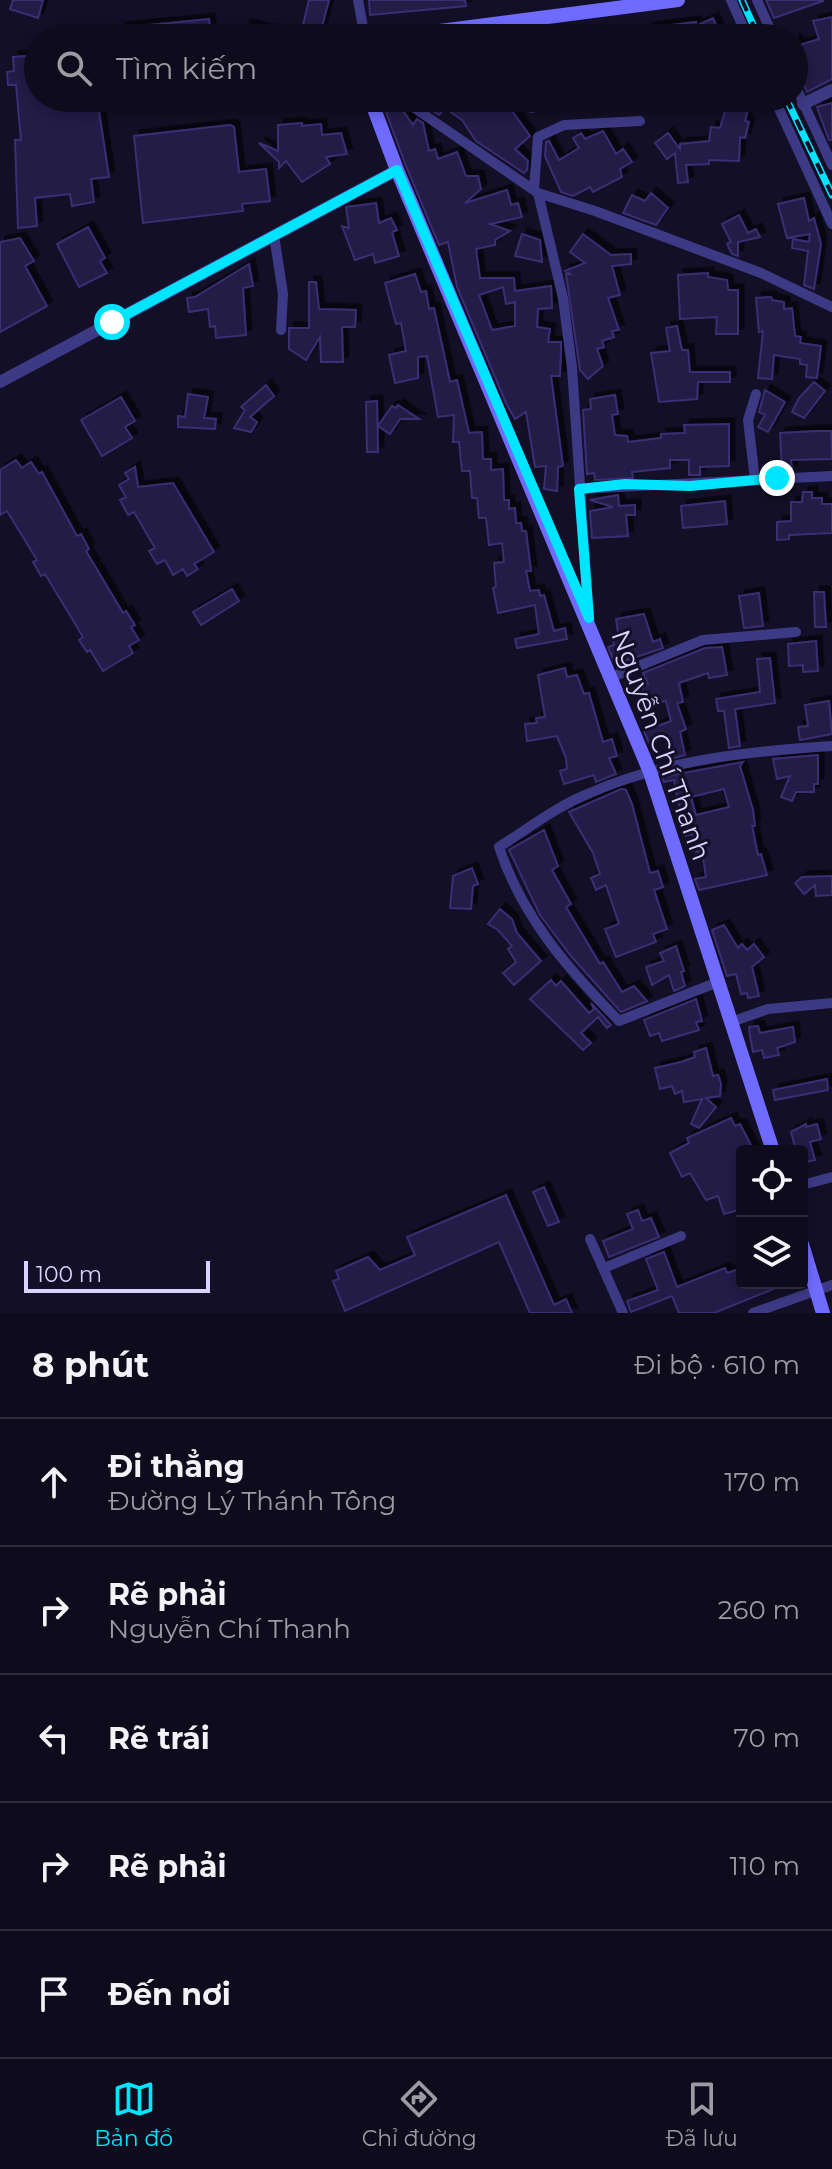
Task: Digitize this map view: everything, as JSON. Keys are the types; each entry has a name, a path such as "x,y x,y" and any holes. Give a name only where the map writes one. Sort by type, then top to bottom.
{"main road":[{"path":"494,24 678,0"},
{"name":"Nguyễn Chí Thanh","path":"375,112 397,170 589,618 650,772 718,982 734,1021 771,1145"},
{"path":"808,1265 823,1313"}],"street":[{"path":"358,0 362,24"},
{"path":"731,0 742,24"},
{"path":"757,0 768,24"},
{"path":"808,102 832,90"},
{"path":"420,112 536,191 761,273 832,307"},
{"path":"780,112 832,224"},
{"path":"807,112 832,165"},
{"path":"589,618 572,368 563,298 536,191 538,137 564,125 640,121"},
{"path":"0,382 397,170"},
{"path":"274,235 283,294 281,330"},
{"path":"755,480 748,420 756,394"},
{"path":"579,489 625,484 690,486 832,476"},
{"path":"612,677 703,640 796,632"},
{"path":"718,982 619,1021 565,966 510,879 499,847 560,807 591,792 650,772 720,758 832,746"},
{"path":"734,1021 768,1009 832,1003"},
{"path":"808,1183 832,1177"},
{"path":"604,1268 681,1236"},
{"path":"590,1239 623,1313"},
{"path":"753,1313 832,1285"}],"building":[{"path":"13,0 43,0 38,18 10,9"},
{"path":"309,0 329,0 323,24 303,24"},
{"path":"369,0 465,0 466,6 370,15"},
{"path":"766,0 823,0 823,1 774,18"},
{"path":"832,17 832,79 808,91 808,42 819,39 813,21"},
{"path":"713,18 716,24 700,24"},
{"path":"209,19 210,24 160,24"},
{"path":"24,56 24,112 99,112 109,177 91,179 94,202 72,206 70,194 35,198 37,226 18,228 15,140 21,140 16,85 8,85 7,72 14,71 13,57"},
{"path":"832,103 832,140 829,140 817,107"},
{"path":"386,112 404,112 413,125 417,119 423,123 429,151 435,149 438,159 457,152 466,176 478,176 481,189 465,203 507,190 511,205 518,203 522,217 490,224 510,231 495,240 495,245 476,249 480,278 514,278 515,291 551,286 552,308 538,309 537,327 550,329 548,342 561,342 560,376 551,376 563,466 558,467 557,491 544,489 546,466 535,467 526,412 515,419 506,403 457,287 448,242 439,245","holes":["503,287 506,304 515,302 515,326 492,330 479,295"]},
{"path":"451,112 513,112 530,136 515,149 528,161 527,170 524,173 476,141 462,120"},
{"path":"725,112 747,112 745,121 749,122 745,138 740,137 739,161 709,160 709,164 686,165 688,182 678,183 675,153 667,159 655,143 668,133 680,149 680,144 709,141 711,127 720,128"},
{"path":"302,123 302,126 321,124 322,135 341,133 347,154 326,157 330,164 302,182 286,161 279,168 279,162 259,143 278,151 278,125"},
{"path":"234,127 239,172 266,169 270,201 242,204 243,211 143,223 134,136"},
{"path":"603,131 616,154 623,149 632,162 620,169 622,177 593,192 590,187 573,196 561,192 545,156 546,142 549,141 559,160 579,148 573,138 581,133 585,139"},
{"path":"651,193 668,208 656,225 623,213 632,195 645,201"},
{"path":"804,198 809,221 814,218 821,244 814,289 804,285 808,251 792,248 793,239 809,242 810,234 787,238 778,204"},
{"path":"376,203 379,223 391,218 397,230 392,232 399,256 375,263 373,254 355,260 342,226 349,228 346,207"},
{"path":"739,215 748,233 756,229 760,237 738,242 738,256 732,254 727,244 731,242 722,224"},
{"path":"88,227 105,258 100,261 107,273 79,287 57,244"},
{"path":"522,234 540,240 542,262 515,256"},
{"path":"583,234 611,255 631,254 631,264 612,266 620,295 608,298 619,330 612,331 614,337 602,341 604,347 597,349 603,366 588,379 580,370 566,274 570,274 565,271 585,263 570,252"},
{"path":"20,238 34,261 25,266 47,306 0,332 0,242"},
{"path":"249,264 253,286 243,288 246,335 216,338 215,326 210,327 208,309 189,312 187,298 195,297"},
{"path":"708,273 708,277 727,280 728,290 738,290 738,334 716,334 717,317 680,319 678,275"},
{"path":"415,274 421,292 426,291 429,309 434,308 450,382 457,380 469,433 482,432 483,459 491,459 491,470 503,469 504,500 509,500 509,509 515,508 516,523 521,523 522,531 526,531 531,571 526,571 530,591 539,590 540,596 544,595 554,631 565,628 567,639 517,648 515,639 539,634 535,605 498,613 493,588 496,587 494,563 504,562 502,543 489,545 486,518 479,518 477,498 472,498 470,471 462,471 459,442 453,442 454,415 438,417 427,356 418,357 418,378 395,383 389,355 406,351 401,323 396,324 385,283"},
{"path":"309,282 316,282 319,309 356,310 355,327 342,327 343,362 321,362 320,337 306,360 289,349 289,328 309,328"},
{"path":"771,297 772,300 784,302 784,309 792,308 795,336 801,337 800,343 821,346 817,378 806,377 807,365 800,364 800,359 774,355 772,379 758,378 763,331 759,332 756,298"},
{"path":"677,326 682,350 688,350 690,372 730,372 730,382 698,382 697,399 659,402 651,353 670,351 666,328"},
{"path":"814,382 825,391 804,418 792,412 799,398"},
{"path":"266,385 274,396 250,417 257,422 251,432 234,428 245,410 241,407"},
{"path":"765,390 785,402 768,432 758,427 765,415 759,412"},
{"path":"188,394 208,397 204,418 216,419 215,429 178,427 178,416 185,417"},
{"path":"615,395 618,414 612,415 615,435 627,436 628,442 661,438 661,434 685,433 684,425 729,424 729,466 700,467 700,475 689,475 689,460 670,460 670,468 632,472 633,478 595,480 594,473 587,474 583,410 591,409 590,399"},
{"path":"121,397 135,421 125,427 132,438 102,456 81,420"},
{"path":"377,401 378,452 367,452 366,402"},
{"path":"398,405 419,419 400,419 390,434 378,426 392,406 396,408"},
{"path":"831,431 832,459 791,460 792,470 782,471 780,433"},
{"path":"16,460 22,468 31,462 39,474 42,472 77,536 81,534 89,549 86,551 123,613 126,611 135,625 131,627 139,640 129,646 133,653 103,671 90,650 87,652 79,640 83,637 45,574 41,576 33,562 37,560 7,511 0,515 0,470"},
{"path":"135,467 138,487 173,483 214,552 194,564 198,569 187,576 183,569 173,575 165,560 157,564 149,551 155,548 134,512 128,515 120,500 126,497 119,485 129,479 125,473"},
{"path":"803,492 812,492 812,498 822,498 822,504 832,504 832,533 789,535 789,539 777,540 777,522 791,521 791,502 802,502"},
{"path":"618,495 619,506 635,505 635,515 626,515 628,536 592,538 590,511 613,507 590,500"},
{"path":"725,501 727,524 683,528 681,506"},
{"path":"232,589 239,601 201,625 193,612"},
{"path":"814,592 824,592 826,627 815,627"},
{"path":"759,593 763,626 744,628 739,596"},
{"path":"644,614 653,642 660,639 663,648 615,664 608,647 614,645 611,635 618,633 616,619"},
{"path":"816,641 818,671 803,672 803,665 789,666 788,644"},
{"path":"722,647 727,675 709,678 708,673 679,683 683,702 677,703 686,729 680,732 685,755 670,759 665,737 649,743 644,731 671,721 666,701 646,705 642,686 648,684 643,673 705,648"},
{"path":"770,658 775,703 735,709 740,746 729,748 724,711 718,711 716,699 760,692 757,659"},
{"path":"565,668 567,677 577,675 584,694 589,693 603,742 612,739 617,756 609,758 616,774 596,782 594,775 564,784 560,771 567,769 566,758 557,736 527,741 525,724 537,723 536,718 545,717 538,675"},
{"path":"829,701 832,734 800,740 798,727 808,726 805,705"},
{"path":"818,755 818,784 814,784 814,792 796,792 792,801 781,797 790,776 777,779 773,759"},
{"path":"743,762 740,766 753,810 755,826 752,826 758,855 761,854 767,875 699,890 695,879 706,877 702,851 696,852 692,834 685,836 674,780 664,782 662,777","holes":["724,789 729,807 696,815 691,797"]},
{"path":"621,789 626,790 632,804 650,873 658,871 663,887 654,890 667,929 653,934 656,942 616,957 605,929 619,924 606,885 596,890 591,878 600,874 593,853 569,812"},
{"path":"544,830 558,866 552,870 571,904 566,907 600,964 603,962 622,992 634,986 647,1001 621,1012 571,956 540,915 509,850"},
{"path":"472,868 478,884 473,886 471,909 450,908 453,876"},
{"path":"832,876 832,895 816,896 815,885 804,894 795,883 802,877"},
{"path":"500,909 512,919 517,933 541,961 514,985 503,973 516,962 508,949 512,946 488,924"},
{"path":"724,925 738,948 742,944 747,950 754,944 764,957 752,967 759,996 748,998 747,993 741,994 736,974 727,976 712,930"},
{"path":"676,946 685,986 674,991 669,975 652,985 646,967 664,961 660,953"},
{"path":"551,980 556,986 561,981 589,1013 594,1009 591,1003 611,1025 607,1028 598,1017 581,1033 591,1043 583,1050 530,999"},
{"path":"696,999 702,1021 696,1022 699,1030 662,1041 659,1033 650,1036 644,1020"},
{"path":"758,1026 760,1033 793,1027 795,1042 777,1048 779,1055 764,1058 762,1050 753,1052 750,1036 749,1027"},
{"path":"706,1048 713,1076 718,1075 721,1084 720,1096 706,1098 716,1107 699,1128 691,1124 702,1099 684,1102 682,1091 675,1094 672,1086 660,1089 655,1068 695,1057 694,1052"},
{"path":"827,1079 828,1090 775,1100 773,1090"},
{"path":"731,1118 735,1126 740,1124 751,1145 736,1145 736,1211 724,1214 718,1196 706,1200 690,1173 682,1177 670,1153 689,1143 687,1138"},
{"path":"806,1124 806,1127 817,1124 821,1139 810,1142 815,1160 808,1162 808,1145 794,1145 791,1132"},
{"path":"544,1187 559,1222 548,1226 533,1192"},
{"path":"506,1195 554,1305 566,1299 572,1313 530,1313 499,1242 345,1311 333,1281 339,1279 336,1271 368,1257 380,1270 415,1255 407,1237"},
{"path":"638,1210 642,1221 651,1218 659,1237 609,1257 603,1241 633,1229 627,1214"},
{"path":"664,1252 677,1287 725,1268 727,1273 736,1270 736,1289 773,1289 714,1313 679,1313 672,1296 631,1312 627,1301 658,1290 646,1259"}],"railway":[{"path":"742,0 753,24"},
{"path":"793,112 832,195"}],"route":[{"path":"112,322 397,170 589,618 579,489 607,484 690,486 777,478"}]}
